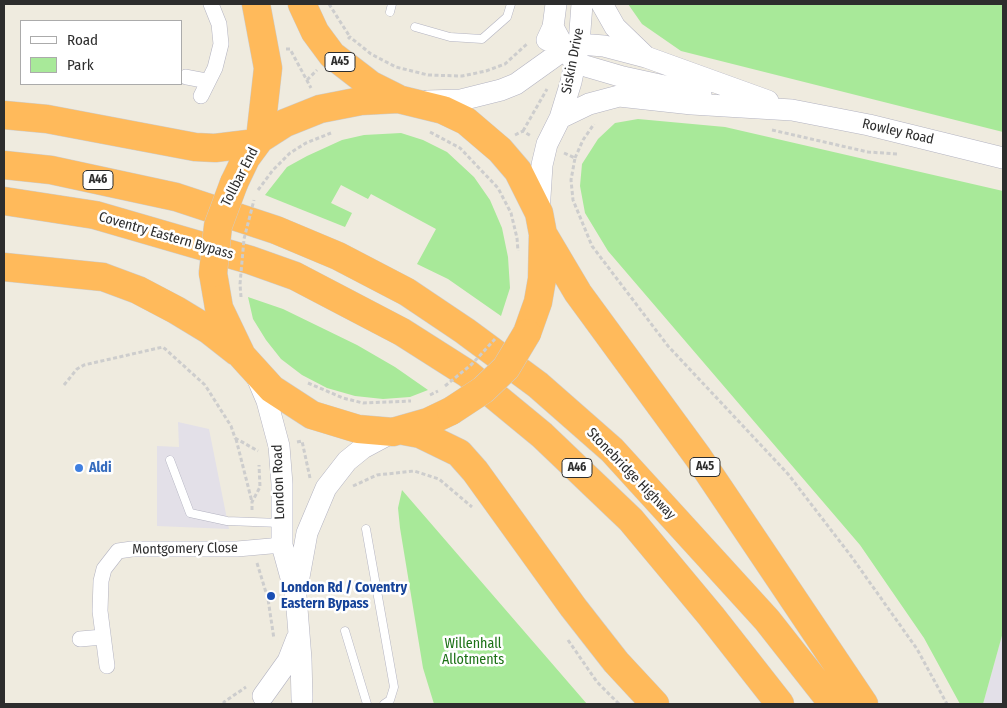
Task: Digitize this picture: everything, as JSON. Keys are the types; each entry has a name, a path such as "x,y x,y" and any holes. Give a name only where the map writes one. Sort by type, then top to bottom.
{"highway":[{"path":"4,115 48,120 195,147 215,148 258,141 268,68 256,4"},
{"name":"A45","path":"302,4 315,32 341,46 371,85 407,100"},
{"name":"Tollbar End","path":"407,100 466,121 487,138 518,171 541,224 542,279 538,302 527,334 506,368 483,390 451,412 398,431 358,429 312,415 272,388 248,364 219,308 215,290 214,252 218,226 246,187 258,141 285,124 326,121 361,101 407,100"},
{"name":"Stonebridge Highway","path":"4,165 51,170 176,197 276,230 338,256 407,292 465,331 538,385 612,450 767,620 833,704"},
{"name":"Coventry Eastern Bypass","path":"4,201 95,215 250,260 295,276 402,332 468,374 542,435 631,520 711,616 780,704"},
{"name":"A45","path":"541,224 578,293 698,457 864,704"},
{"path":"4,267 103,277 138,290 209,330 248,364"},
{"path":"398,431 427,437 459,453 475,471 616,662 655,704"}],"street":[{"path":"201,96 214,68 221,44 219,24 211,4"},
{"name":"Siskin Drive","path":"539,76 553,27 556,4"},
{"name":"Siskin Drive","path":"541,224 542,165 547,144 560,118 582,4"},
{"path":"602,4 615,27 646,57"},
{"path":"553,27 573,52 623,77 683,89 745,107"},
{"path":"407,100 461,100 480,96 539,76 573,52 604,46 646,57 792,110"},
{"path":"186,77 207,81"},
{"path":"560,118 589,104 618,96 692,104 792,110"},
{"name":"Rowley Road","path":"792,110 869,125 1003,158"},
{"name":"London Road","path":"248,364 267,401 279,446 282,484 282,545 296,596 304,702"},
{"name":"London Road","path":"296,596 307,533 326,488 347,461 363,448 398,431"},
{"name":"Montgomery Close","path":"107,666 100,611 101,581 104,569 118,551 282,545"},
{"name":"London Road","path":"256,694 288,662 299,633"},
{"path":"80,639 103,637"},
{"path":"256,694 281,691 304,702"}],"lane":[{"path":"415,27 450,37 482,38 507,17 511,4"},
{"path":"170,460 190,513 227,521 281,523"},
{"path":"366,529 394,687 390,700 384,704"},
{"path":"345,631 367,704"}],"path":[{"path":"329,4 341,46 370,54 396,67 428,75 462,76 486,71 505,64 532,38"},
{"path":"523,132 549,86 539,76"},
{"path":"307,80 326,121 338,130"},
{"path":"243,304 240,284 246,187 273,170 290,153 306,143 326,121"},
{"path":"596,122 583,140 575,158 571,180 572,200 592,246 668,346 794,482 851,556 917,649 948,704"},
{"path":"422,128 460,148 498,188 511,213 518,238 518,258"},
{"path":"771,130 868,152 902,154"},
{"path":"515,134 523,132 532,137"},
{"path":"561,151 575,158"},
{"path":"424,397 430,395 472,364 499,332"},
{"path":"64,384 77,369 84,365 163,347 205,385 230,426 236,438 252,502 252,522"},
{"path":"300,379 342,398 363,403 401,403 418,400"},
{"path":"236,438 258,451"},
{"path":"296,442 302,441 309,478 312,480"},
{"path":"347,492 352,486 377,475 414,471 439,479 474,509"},
{"path":"252,502 260,487"},
{"path":"252,547 268,599 275,643"},
{"path":"564,634 597,682 619,704"},
{"path":"224,704 224,702 256,694"}],"shaded area":[{"path":"178,422 209,429 229,529 157,526 157,446 179,447"},
{"path":"1003,632 1003,704 983,704 1002,635"}],"green space":[{"path":"628,4 1003,4 1003,132 681,51 642,24"},
{"path":"638,119 725,127 1003,191 1003,632 983,704 960,704 924,638 860,545 608,251 585,213 580,186 582,164 598,139 615,123"},
{"path":"401,133 423,140 447,152 474,177 490,200 502,228 508,257 510,288 501,316 448,279 417,264 436,229 371,194 368,199 341,185 331,203 352,213 345,227 265,195 287,167 342,140 364,135"},
{"path":"248,297 283,309 357,345 395,367 428,390 410,397 383,399 355,396 327,388 302,375 281,359 253,319"},
{"name":"Willenhall Allotments","path":"402,490 587,704 434,704 423,668 400,528 398,508"}],"place":[{"name":"Aldi","path":"79,468"},
{"name":"London Rd / Coventry Eastern Bypass","path":"271,596"}]}
